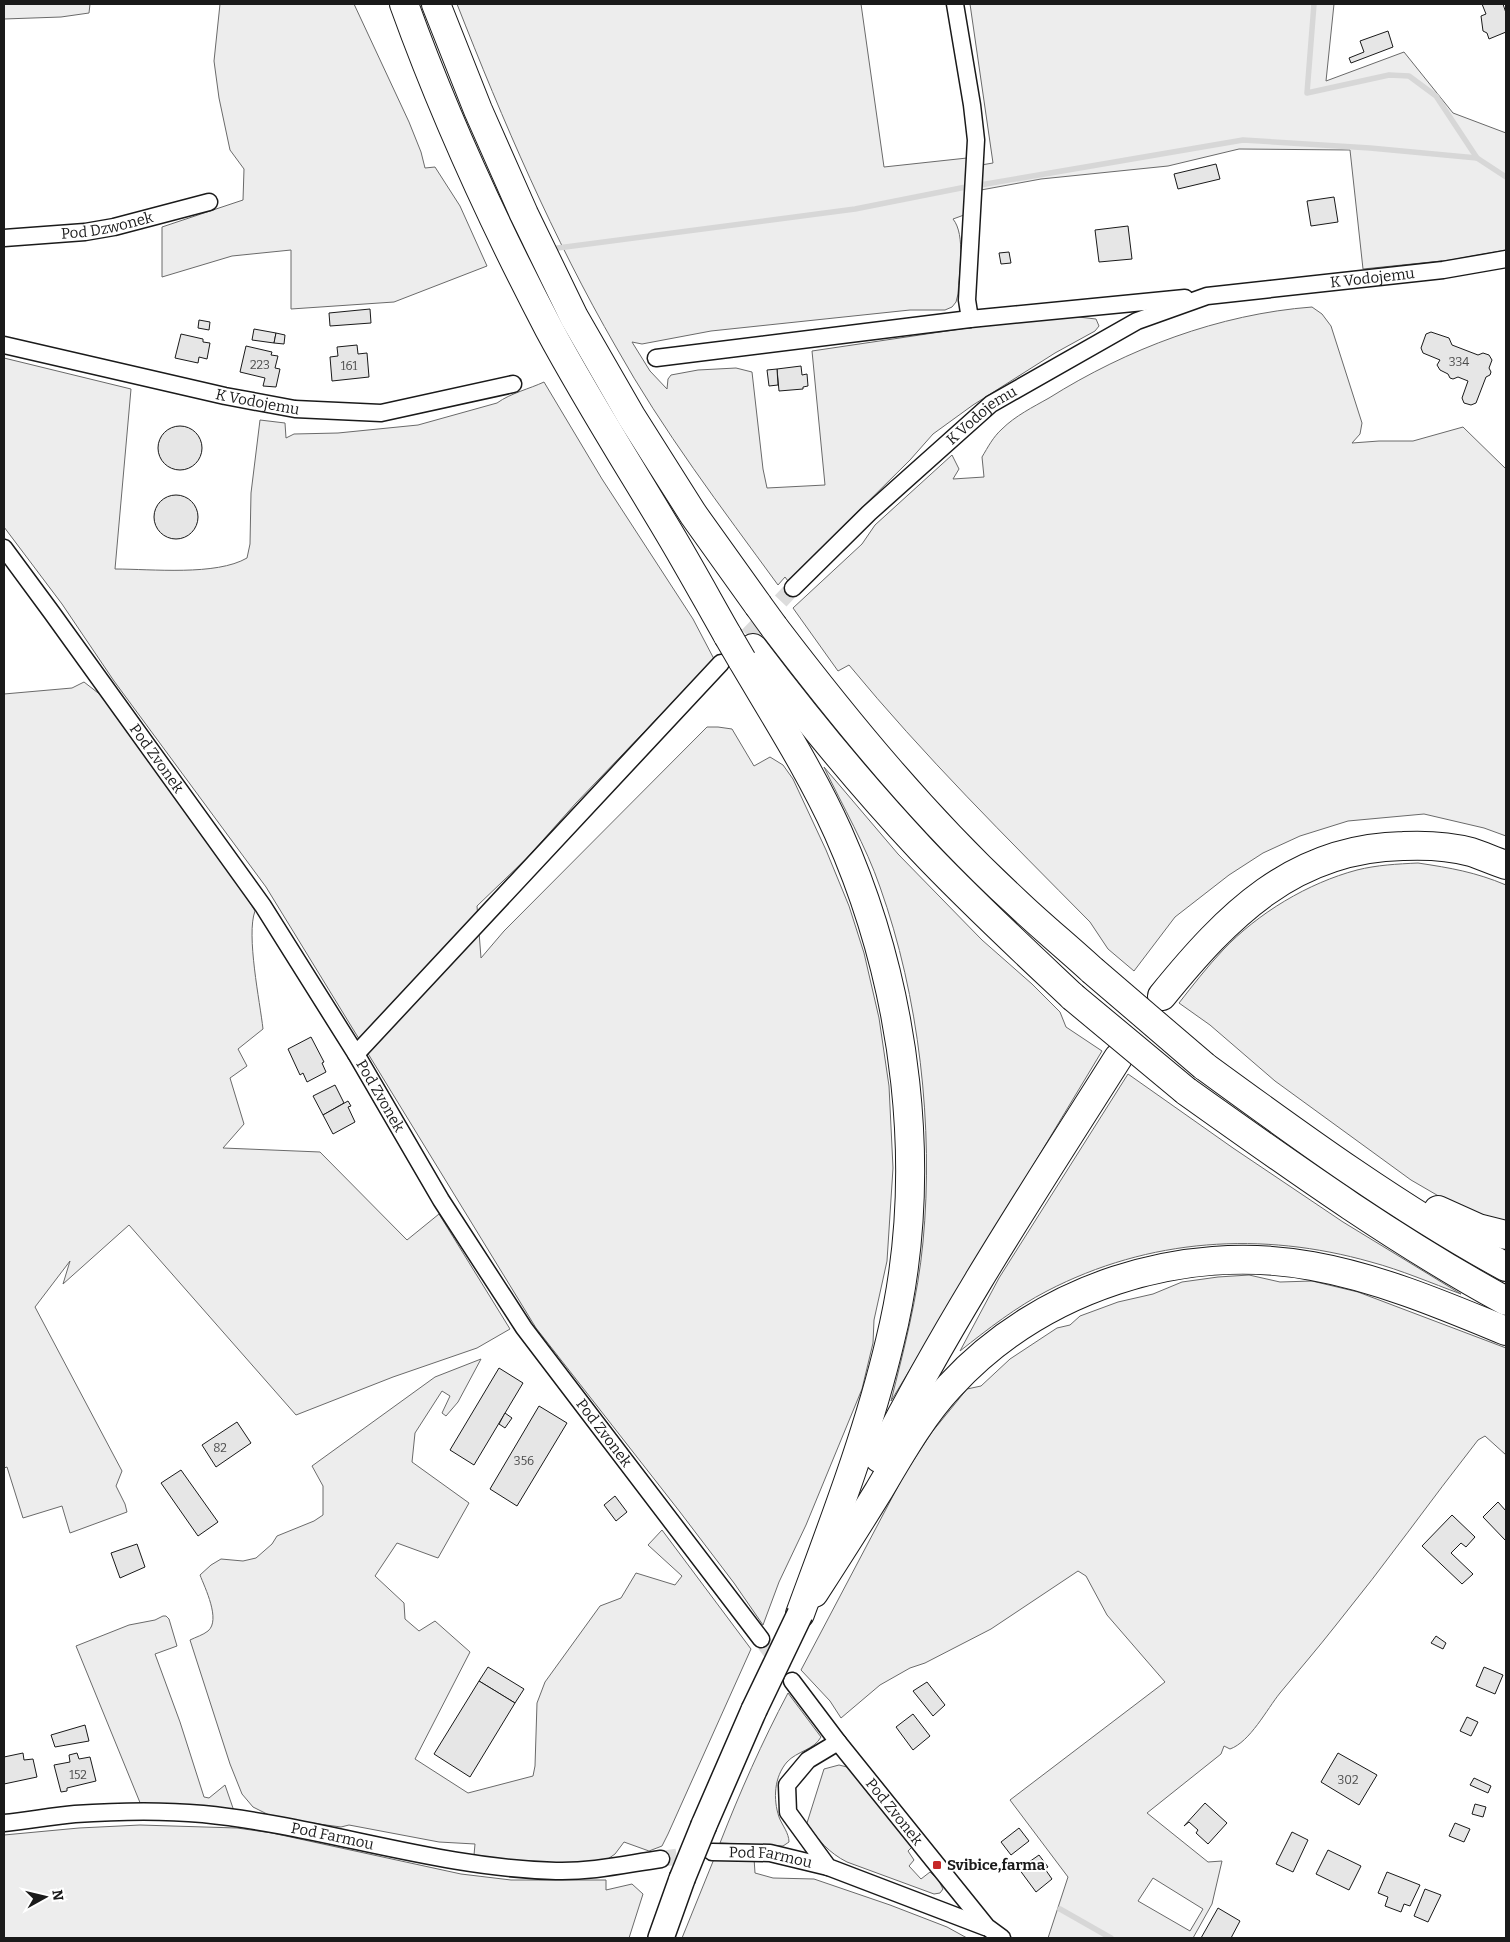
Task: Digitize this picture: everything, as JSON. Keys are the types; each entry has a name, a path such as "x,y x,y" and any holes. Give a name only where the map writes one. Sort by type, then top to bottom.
{"highway":[{"path":"404,4 451,122 502,235 550,329 601,421 668,531 733,632 739,657 809,773 838,832 862,892 882,955 896,1018 906,1082 909,1147 908,1212 902,1277 891,1340 855,1463 800,1614"},
{"path":"436,4 524,214 574,317 631,416 693,514 758,606 875,754 943,829 1015,902 1204,1066 1340,1164 1412,1211 1506,1267"},
{"path":"739,657 852,773 921,850 994,923 1073,997 1186,1091 1332,1194 1470,1282 1506,1301"},
{"path":"1162,996 1215,933 1245,906 1277,883 1312,864 1348,852 1386,846 1426,845 1469,852 1506,865"},
{"path":"800,1614 900,1417 1007,1235 1118,1058"},
{"path":"1340,1164 1461,1221 1478,1228 1506,1235"},
{"path":"800,1614 914,1433 949,1386 986,1351 1028,1322 1071,1297 1118,1279 1166,1266 1214,1260 1263,1260 1312,1266 1360,1277 1453,1309 1506,1331"}],"main road":[{"path":"661,1938 704,1824 754,1710 800,1614"}],"street":[{"path":"955,4 976,140 967,300 970,318"},
{"name":"Pod Dzwonek","path":"4,238 85,232 114,227 209,202"},
{"name":"K Vodojemu","path":"656,358 970,318 1207,296 1443,270 1506,259"},
{"name":"K Vodojemu","path":"793,588 869,513 991,404 1137,321 1207,296"},
{"name":"K Vodojemu","path":"4,344 225,396 295,409 381,413 513,384"},
{"name":"Pod Zvonek","path":"4,548 263,906 356,1054 441,1200 524,1328 762,1639"},
{"path":"356,1054 739,657"},
{"name":"Pod Zvonek","path":"792,1681 838,1742 986,1928 1002,1938"},
{"path":"828,1867 788,1812 787,1786 808,1760 838,1742"},
{"name":"Pod Farmou","path":"4,1823 73,1814 158,1812 242,1819 290,1827 419,1855 498,1868 558,1871 589,1870 661,1858"},
{"name":"Pod Farmou","path":"712,1852 770,1853 828,1867 986,1928"}],"shaded area":[{"path":"4,4 90,4 89,13 61,17 4,19"},
{"path":"220,4 354,4 409,122 425,168 435,167 460,206 487,266 394,302 291,309 291,250 232,256 162,277 162,227 243,200 244,169 230,150 219,98 214,61"},
{"path":"457,4 861,4 884,167 967,158 964,215 953,219 957,226 961,244 961,255 958,294 956,302 952,307 945,310 910,310 711,331 642,344 632,342 650,371 667,389 668,379 671,375 698,370 736,368 752,372 763,469 767,488 825,485 812,351 994,324 1070,316 1096,319 1099,326 1095,331 1055,353 973,405 933,434 910,460 788,581 785,577 778,585 714,498 653,409 593,306 530,178 492,92"},
{"path":"970,4 1334,4 1326,81 1404,52 1453,113 1506,133 1506,250 1451,260 1363,269 1350,150 1239,149 1168,166 1041,179 981,190 981,165 993,163"},
{"path":"1312,307 1322,314 1331,326 1362,423 1360,434 1352,443 1413,441 1463,427 1506,469 1506,836 1484,828 1424,814 1348,821 1300,836 1263,853 1229,875 1175,917 1134,971 1108,949 1090,922 936,764 849,665 838,671 793,608 862,544 875,525 952,455 959,469 953,479 984,477 982,457 999,432 1018,416 1079,380 1142,350 1208,326 1243,317"},
{"path":"4,358 131,389 115,569 201,569 234,564 247,558 250,544 251,493 260,420 285,423 286,438 294,434 338,433 418,425 497,403 544,382 602,479 693,619 714,659 576,803 527,858 477,906 481,958 504,931 707,727 732,729 754,766 770,757 783,765 793,779 826,850 849,906 864,953 879,1018 889,1086 893,1168 887,1261 874,1320 873,1343 862,1389 806,1525 779,1582 763,1625 680,1512 536,1328 266,887 114,681 62,604 4,527"},
{"path":"84,682 102,696 203,827 255,911 252,936 253,952 263,1029 238,1049 247,1066 230,1078 244,1124 223,1148 320,1152 407,1240 439,1214 510,1329 477,1348 393,1377 296,1415 129,1225 63,1284 70,1261 35,1307 122,1471 116,1486 127,1512 70,1533 62,1506 23,1518 7,1467 4,1468 4,694 72,688"},
{"path":"824,767 898,854 982,940 1032,984 1060,1012 1066,1027 1102,1051 891,1401 906,1342 921,1262 926,1198 925,1108 914,1017 905,972 893,929 874,872"},
{"path":"1418,863 1463,871 1506,885 1506,1226 1454,1205 1411,1180 1275,1081 1210,1025 1179,1003 1211,963 1237,936 1268,912 1302,891 1357,870 1395,864"},
{"path":"1128,1074 1343,1222 1461,1294 1382,1265 1330,1252 1289,1246 1206,1245 1166,1250 1125,1260 1086,1273 1024,1304 960,1351 999,1278"},
{"path":"1249,1275 1280,1282 1312,1281 1358,1292 1506,1348 1506,1455 1485,1436 1478,1440 1372,1579 1244,1740 1230,1749 1224,1746 1221,1754 1147,1813 1208,1862 1222,1861 1212,1904 1193,1938 1048,1938 1068,1877 1010,1800 1165,1682 1107,1615 1086,1576 1078,1571 991,1629 925,1663 910,1668 880,1685 841,1718 830,1701 801,1670 904,1475 932,1432 967,1389 981,1386 1010,1359 1057,1328 1070,1325 1080,1316 1118,1302 1153,1294 1182,1282","holes":["1153,1878 1203,1909 1190,1931 1138,1901"]},
{"path":"481,1359 458,1402 446,1416 442,1413 450,1396 442,1391 415,1433 412,1462 469,1503 438,1558 397,1543 375,1576 404,1603 405,1619 419,1631 435,1621 470,1652 415,1759 468,1793 533,1776 537,1703 545,1682 600,1606 621,1598 636,1573 675,1585 682,1576 648,1545 662,1530 751,1649 662,1846 649,1851 624,1842 615,1854 605,1861 588,1863 529,1863 474,1855 475,1844 439,1842 349,1825 341,1827 275,1818 253,1807 242,1794 230,1764 190,1640 202,1635 212,1626 211,1604 200,1575 221,1559 243,1561 256,1558 272,1544 277,1536 314,1521 323,1515 323,1486 312,1466 435,1377"},
{"path":"163,1616 169,1619 177,1646 155,1654 180,1722 204,1797 209,1798 225,1785 234,1811 141,1805 76,1646 129,1625 155,1620"},
{"path":"788,1693 821,1737 810,1748 791,1758 779,1774 775,1796 777,1810 788,1835 789,1842 783,1846 720,1843 752,1767"},
{"path":"839,1765 847,1767 855,1775 913,1846 908,1851 914,1860 909,1866 921,1879 930,1872 939,1881 943,1889 940,1893 934,1894 847,1862 824,1846 815,1835 807,1823 824,1769"},
{"path":"140,1825 237,1828 272,1833 461,1874 511,1880 606,1880 606,1890 632,1884 643,1894 629,1938 4,1938 4,1835"},
{"path":"754,1858 755,1873 773,1878 814,1879 890,1905 947,1927 967,1938 682,1938 714,1859"}],"building":[{"path":"1482,4 1503,4 1506,13 1506,32 1489,39 1487,33 1483,31 1481,16 1486,14"},
{"path":"1388,31 1393,47 1351,63 1349,58 1364,52 1360,41"},
{"path":"1216,164 1220,179 1178,189 1174,174"},
{"path":"1334,197 1338,222 1311,226 1307,201"},
{"path":"1128,226 1132,259 1099,262 1095,230"},
{"path":"1009,252 1011,263 1001,264 999,253"},
{"path":"370,309 371,323 330,326 329,313"},
{"path":"199,320 210,322 209,330 198,328"},
{"path":"254,329 276,333 274,343 252,340"},
{"path":"1431,332 1449,338 1452,345 1478,355 1483,353 1489,355 1492,360 1489,368 1491,372 1486,377 1476,403 1471,405 1464,403 1462,398 1468,381 1458,377 1450,378 1437,365 1440,360 1423,353 1421,348 1426,334"},
{"path":"276,333 285,335 284,344 274,343"},
{"path":"181,334 203,339 203,342 210,343 207,359 199,357 198,363 175,358"},
{"path":"357,345 358,354 367,353 369,377 332,381 330,357 338,356 337,347"},
{"path":"246,346 272,352 271,355 278,356 275,368 280,369 276,387 263,386 265,378 240,372"},
{"path":"801,366 802,375 807,374 808,386 803,387 803,389 779,391 777,369"},
{"path":"777,369 778,385 769,386 767,370"},
{"path":"184,426 196,432 201,439 201,457 196,464 189,469 176,470 168,467 161,460 158,444 161,436 168,429"},
{"path":"172,495 180,495 192,501 198,517 192,533 180,539 172,539 160,533 154,521 154,513 160,501"},
{"path":"311,1037 324,1062 322,1063 326,1072 307,1082 303,1073 300,1075 288,1049"},
{"path":"335,1085 344,1103 323,1115 313,1096"},
{"path":"348,1101 351,1106 348,1107 355,1122 333,1134 323,1115"},
{"path":"499,1368 523,1383 474,1465 450,1450"},
{"path":"539,1406 567,1423 517,1506 490,1489"},
{"path":"505,1413 512,1418 505,1428 499,1424"},
{"path":"237,1422 251,1443 216,1467 202,1445"},
{"path":"181,1470 218,1522 198,1536 161,1483"},
{"path":"615,1496 627,1512 616,1521 604,1505"},
{"path":"1498,1502 1506,1511 1506,1541 1483,1517"},
{"path":"1452,1515 1475,1537 1466,1547 1461,1543 1451,1553 1473,1574 1462,1584 1422,1546"},
{"path":"137,1544 145,1567 120,1578 111,1553"},
{"path":"1436,1636 1446,1643 1443,1649 1431,1643"},
{"path":"488,1667 524,1689 515,1703 479,1681"},
{"path":"1484,1667 1503,1675 1495,1694 1476,1686"},
{"path":"479,1681 515,1703 470,1777 434,1754"},
{"path":"927,1682 945,1705 933,1716 913,1691"},
{"path":"913,1714 930,1736 913,1750 896,1727"},
{"path":"1467,1717 1478,1722 1471,1736 1460,1731"},
{"path":"85,1725 89,1741 55,1747 51,1735"},
{"path":"23,1753 24,1760 33,1759 37,1777 4,1784 4,1757"},
{"path":"77,1753 79,1759 90,1757 96,1781 67,1788 67,1791 61,1792 54,1765 70,1762 69,1755"},
{"path":"1338,1753 1377,1775 1359,1805 1321,1782"},
{"path":"1474,1778 1491,1786 1488,1793 1470,1785"},
{"path":"1205,1803 1227,1823 1208,1844 1196,1833 1198,1830 1189,1822 1184,1826"},
{"path":"1475,1804 1486,1807 1483,1817 1472,1814"},
{"path":"1455,1823 1470,1829 1464,1842 1449,1836"},
{"path":"1019,1828 1029,1841 1011,1855 1001,1842"},
{"path":"1292,1832 1308,1840 1293,1872 1276,1864"},
{"path":"1328,1850 1361,1866 1349,1890 1316,1874"},
{"path":"1039,1855 1048,1867 1045,1869 1052,1879 1036,1892 1019,1869"},
{"path":"1387,1872 1420,1885 1410,1906 1404,1904 1401,1912 1385,1906 1388,1897 1378,1893"},
{"path":"1425,1889 1441,1895 1428,1922 1414,1916"},
{"path":"1218,1908 1240,1921 1231,1938 1201,1938"}],"waterway":[{"path":"1314,4 1307,93 1389,75 1409,76 1436,96 1477,158 1506,177"},
{"path":"980,185 1243,140 1370,148 1477,158"},
{"path":"550,249 855,209 966,187"},
{"path":"1060,1909 1111,1938"}],"tunnel":[{"path":"731,653 793,588"},
{"path":"761,1639 792,1681"},
{"path":"661,1859 700,1853"}],"place":[{"name":"Svibice,farma","path":"937,1865"}]}
